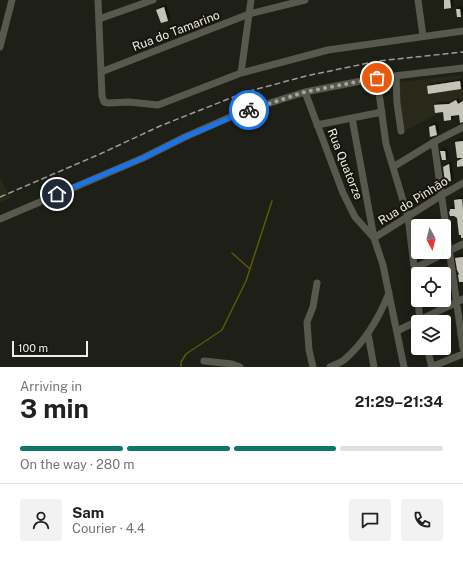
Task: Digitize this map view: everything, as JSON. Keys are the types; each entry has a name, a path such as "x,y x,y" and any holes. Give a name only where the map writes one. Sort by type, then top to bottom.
{"street":[{"path":"0,47 2,32 12,0"},
{"path":"99,19 153,0"},
{"path":"241,73 251,0"},
{"name":"Rua do Tamarino","path":"101,72 249,14 305,0"},
{"path":"418,0 423,36"},
{"path":"99,1 102,96 104,102 112,104 129,102 158,105 241,73 328,50 463,31"},
{"path":"0,219 143,158 185,137 244,111 305,92 377,78 463,68"},
{"path":"396,76 400,131"},
{"path":"377,78 386,144 408,217 415,267"},
{"name":"Rua Quatorze","path":"305,92 343,193 355,217 374,238"},
{"path":"317,125 382,112"},
{"path":"352,118 374,238 383,265 404,367"},
{"path":"393,167 434,142 463,127"},
{"path":"434,142 446,219"},
{"name":"Rua do Pinhão","path":"374,238 442,194 463,183"},
{"path":"451,250 463,244"},
{"path":"451,256 460,300 463,348"},
{"path":"417,267 434,259"},
{"path":"313,367 308,350 307,322 313,307 317,283"},
{"path":"330,367 344,364 368,334 380,315 389,293"},
{"path":"431,315 460,300"},
{"path":"397,331 411,325"},
{"path":"368,334 374,367"},
{"path":"429,355 432,367 463,354"},
{"path":"204,361 232,364 240,367"}],"shaded area":[{"path":"461,75 463,100 403,132 399,82"},
{"path":"0,178 11,198 0,202"}],"building":[{"path":"444,0 450,0 451,8 444,9"},
{"path":"164,7 168,21 161,23 156,10"},
{"path":"456,9 460,9 461,17 457,17"},
{"path":"460,81 461,89 428,94 427,86"},
{"path":"456,100 458,104 463,101 463,122 460,123 459,115 451,116 451,120 444,121 443,112 435,113 434,105 449,104"},
{"path":"435,125 437,135 430,137 429,127"},
{"path":"463,141 463,158 457,158 455,142"},
{"path":"440,151 445,151 446,160 442,160"},
{"path":"463,158 463,166 457,167 457,161"},
{"path":"449,164 451,181 445,182 443,167"},
{"path":"462,199 463,238 461,238 461,235 459,235 457,218 450,216 449,212 450,209 455,209 454,200"},
{"path":"463,257 463,282 459,282 459,274 455,258"}],"waterway":[{"path":"181,367 181,362 186,354 222,330 246,281 272,201"},
{"path":"232,253 250,269"}],"railway":[{"path":"0,197 100,154 160,126 246,92 306,76 378,61 463,52"}],"way so far":[{"path":"249,110 305,92 377,78"}],"route":[{"path":"57,194 143,158 185,137 249,110"}]}
